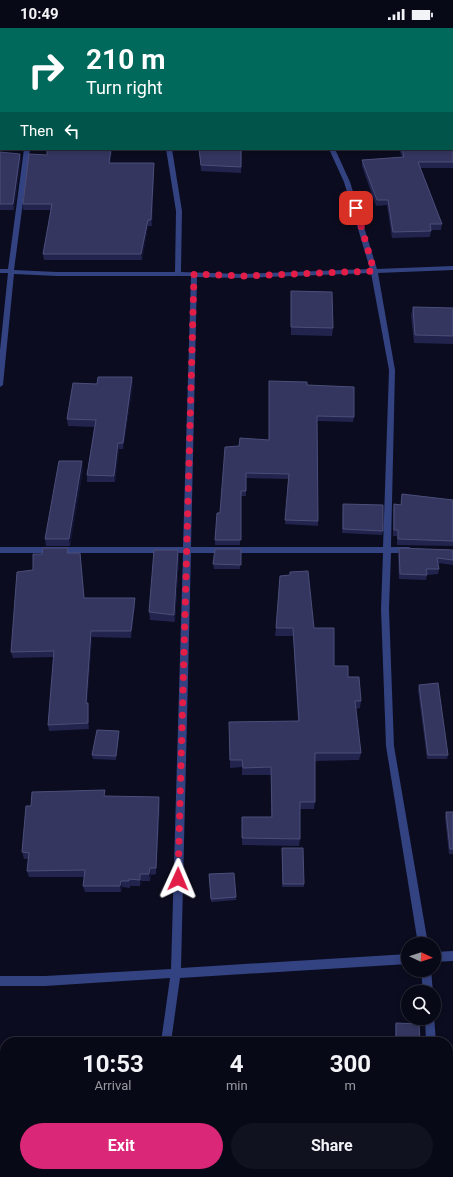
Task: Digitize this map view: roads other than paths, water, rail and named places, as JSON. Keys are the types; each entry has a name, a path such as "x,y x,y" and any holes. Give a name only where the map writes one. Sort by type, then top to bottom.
{"street":[{"path":"0,385 11,271 27,150"},
{"path":"169,150 179,211 178,274"},
{"path":"332,150 347,182 374,271 392,370 388,549 385,609 390,746 422,937"},
{"path":"0,271 57,274 194,274 243,276 453,268"},
{"path":"167,1037 176,973 194,274"},
{"path":"0,550 417,550"},
{"path":"441,957 453,956"},
{"path":"0,981 45,981 401,959"},
{"path":"431,1025 432,1037"}]}
